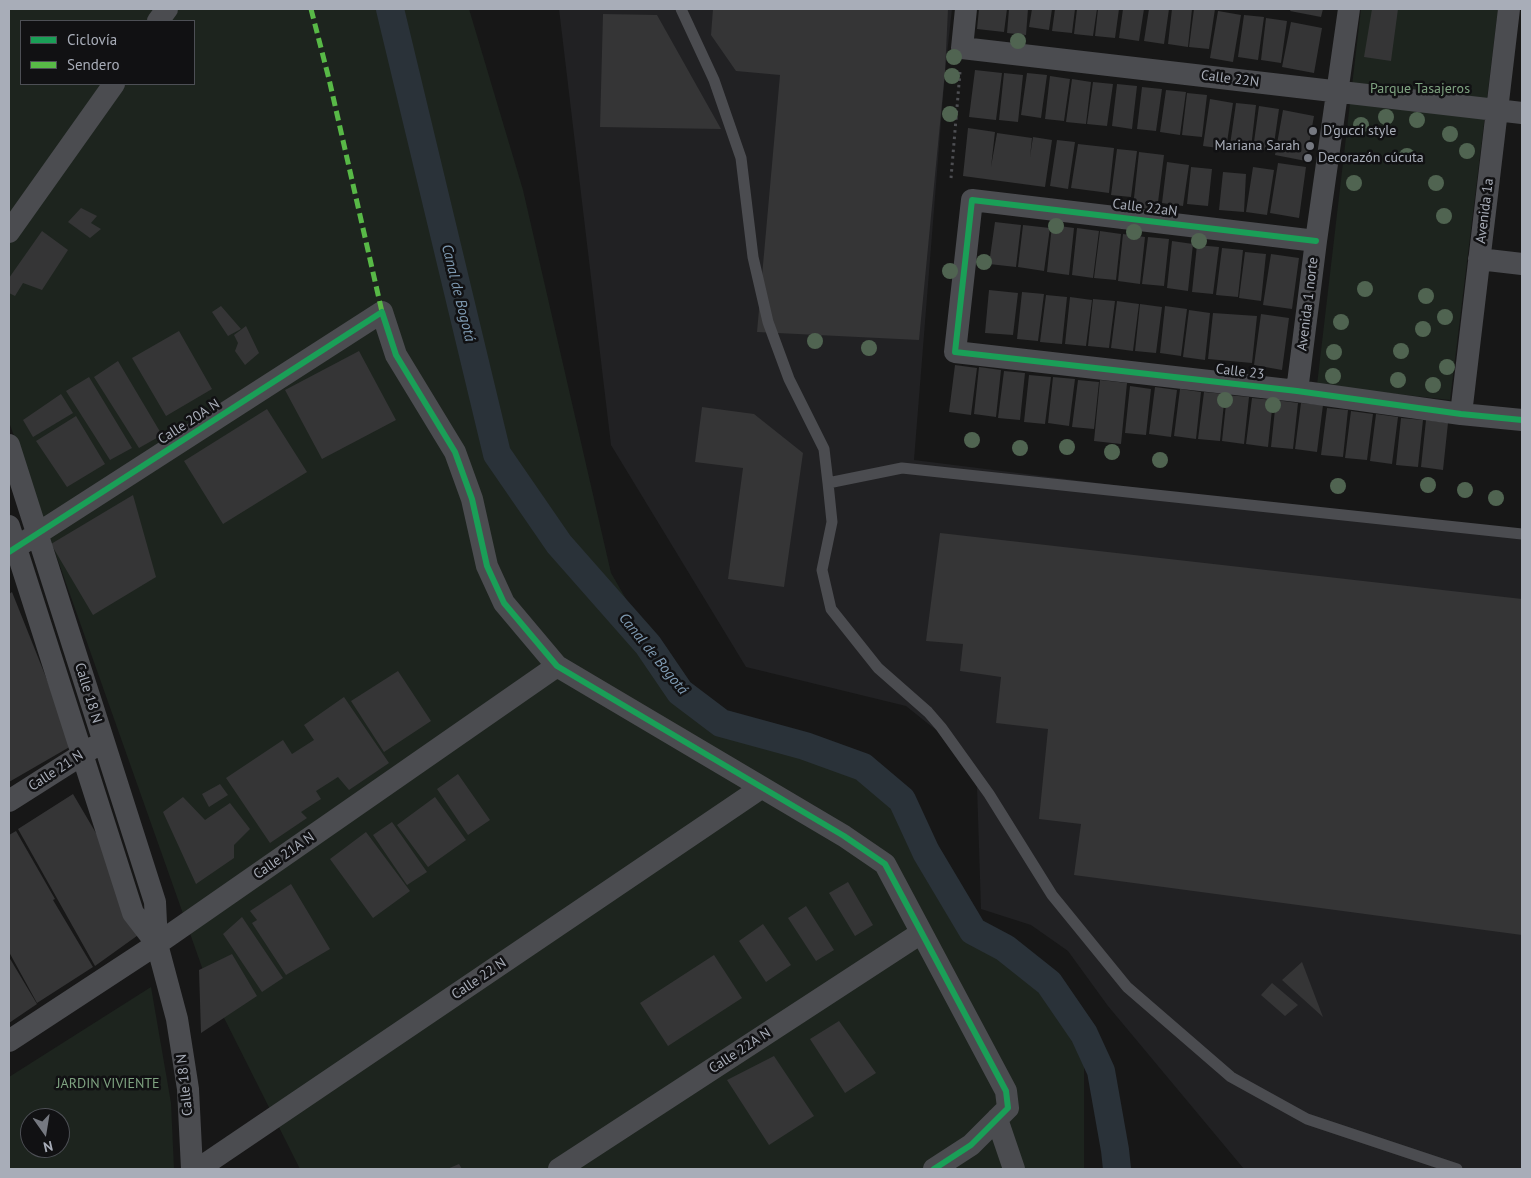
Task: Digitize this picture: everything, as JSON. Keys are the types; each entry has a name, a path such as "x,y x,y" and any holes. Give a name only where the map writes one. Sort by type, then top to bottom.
{"street":[{"path":"159,20 167,9"},
{"path":"962,48 966,9"},
{"name":"Avenida 1 norte","path":"1297,391 1349,9"},
{"name":"Avenida 1a","path":"1461,414 1509,9"},
{"name":"Calle 22N","path":"962,48 1522,113"},
{"path":"9,232 113,85"},
{"name":"Calle 22aN","path":"955,352 972,200 1316,242"},
{"path":"1479,259 1522,264"},
{"name":"Calle 20A N","path":"12,550 382,312 396,356 455,452 472,499 487,566 504,603 557,666"},
{"name":"Calle 23","path":"955,352 1297,391 1461,414 1522,420"},
{"name":"Calle 18 N","path":"9,445 155,902 157,944 177,1019 186,1080 192,1169"},
{"name":"Calle 18 N","path":"9,526 12,550 134,913 157,944"},
{"path":"557,666 760,788 844,836 885,864 1006,1092 1008,1108 971,1145 934,1169"},
{"name":"Calle 21A N","path":"9,1041 157,944 557,666"},
{"name":"Calle 21 N","path":"9,801 103,741"},
{"name":"Calle 22 N","path":"198,1169 760,788"},
{"name":"Calle 22A N","path":"559,1169 921,933"},
{"path":"997,1119 1014,1169"}],"lane":[{"path":"682,9 714,80 741,158 754,257 768,322 789,379 824,448 832,522 822,570 831,608 878,668 928,712 942,728 989,794 1052,895 1127,987 1231,1077 1308,1119 1457,1169"},
{"path":"828,483 902,468 1522,534"}],"path":[{"path":"951,178 962,48"}],"shaded area":[{"path":"559,9 952,9 945,72 914,460 1522,536 1522,1169 1244,1169 1108,1006 1068,951 1031,925 981,909 977,786 941,734 906,706 746,667 611,445"}],"green space":[{"path":"9,9 469,9 523,190 611,573 680,692 884,785 973,931 1084,1034 1084,1169 300,1169 210,990 9,422"},
{"name":"Parque Tasajeros","path":"1361,9 1498,9 1450,400 1317,385"},
{"name":"JARDIN VIVIENTE","path":"151,987 171,1103 174,1169 9,1169 9,1077"}],"building":[{"path":"713,9 948,9 945,72 919,340 757,332 780,75 736,71 711,35"},
{"path":"979,9 1007,9 1004,32 977,29"},
{"path":"1009,9 1028,9 1026,35 1007,33"},
{"path":"1032,9 1052,9 1049,30 1029,27"},
{"path":"1055,9 1075,9 1072,33 1052,31"},
{"path":"1077,9 1097,9 1093,36 1074,34"},
{"path":"1098,9 1119,9 1115,38 1095,36"},
{"path":"1123,9 1144,9 1139,41 1119,38"},
{"path":"1149,9 1169,9 1164,44 1144,41"},
{"path":"1172,9 1192,9 1188,47 1168,44"},
{"path":"1194,9 1215,9 1209,49 1189,47"},
{"path":"1291,9 1323,9 1321,17 1290,11"},
{"path":"1372,9 1398,9 1391,61 1364,57"},
{"path":"1218,11 1241,15 1233,62 1210,58"},
{"path":"603,14 657,15 721,129 600,127"},
{"path":"1244,15 1264,17 1258,60 1238,57"},
{"path":"1266,18 1287,21 1281,63 1261,60"},
{"path":"1291,22 1322,28 1314,73 1282,67"},
{"path":"975,70 1002,73 996,120 969,117"},
{"path":"1004,73 1023,75 1018,122 999,120"},
{"path":"1027,73 1047,75 1041,118 1021,115"},
{"path":"1050,76 1070,79 1064,121 1045,119"},
{"path":"1072,79 1091,82 1086,124 1066,122"},
{"path":"1093,82 1113,84 1107,126 1087,124"},
{"path":"1117,84 1137,86 1132,129 1112,126"},
{"path":"1142,87 1162,89 1156,131 1137,129"},
{"path":"1166,90 1186,92 1180,135 1160,132"},
{"path":"1187,93 1207,95 1202,137 1182,135"},
{"path":"1210,99 1233,103 1226,149 1203,146"},
{"path":"1236,103 1256,105 1251,148 1230,145"},
{"path":"1259,106 1279,109 1273,151 1253,149"},
{"path":"1283,110 1314,116 1306,161 1275,155"},
{"path":"968,128 995,132 991,167 997,133 1032,138 1030,157 1033,137 1052,140 1045,187 963,176"},
{"path":"1057,140 1075,142 1068,189 1050,186"},
{"path":"1078,144 1114,148 1109,193 1071,188"},
{"path":"1117,149 1137,151 1131,197 1111,195"},
{"path":"1139,152 1164,155 1157,210 1133,207"},
{"path":"1167,162 1189,165 1183,206 1162,203"},
{"path":"1278,163 1306,167 1299,218 1270,213"},
{"path":"1191,167 1212,169 1208,206 1187,204"},
{"path":"1253,167 1274,170 1267,215 1246,212"},
{"path":"1223,172 1246,174 1244,212 1219,210"},
{"path":"81,208 97,216 91,223 101,229 90,238 68,222"},
{"path":"995,222 1021,225 1016,267 989,264"},
{"path":"1023,225 1050,228 1044,271 1018,267"},
{"path":"1052,225 1074,228 1069,275 1047,272"},
{"path":"1077,228 1099,231 1093,278 1072,275"},
{"path":"42,231 68,250 42,290 23,283 15,296 9,293 9,278"},
{"path":"1100,231 1121,234 1116,280 1094,278"},
{"path":"1123,234 1145,237 1140,284 1118,281"},
{"path":"1148,237 1169,239 1164,286 1142,284"},
{"path":"1172,241 1193,244 1188,291 1167,288"},
{"path":"1197,245 1219,247 1213,294 1192,292"},
{"path":"1222,248 1243,250 1238,297 1216,295"},
{"path":"1245,252 1266,254 1261,301 1239,298"},
{"path":"1271,254 1299,258 1292,309 1263,305"},
{"path":"989,290 1018,293 1013,335 985,333"},
{"path":"1022,292 1044,294 1038,341 1017,339"},
{"path":"1046,295 1067,297 1062,344 1040,342"},
{"path":"1070,297 1092,300 1086,346 1065,344"},
{"path":"1093,299 1115,301 1109,348 1088,346"},
{"path":"1117,301 1139,304 1133,351 1111,348"},
{"path":"1140,304 1162,307 1156,353 1135,351"},
{"path":"221,306 241,329 228,336 212,312"},
{"path":"1165,306 1187,309 1181,356 1160,353"},
{"path":"1189,310 1210,313 1205,360 1183,357"},
{"path":"1213,313 1257,316 1252,363 1208,359"},
{"path":"1261,314 1289,318 1282,370 1254,365"},
{"path":"246,326 259,353 245,365 235,351 238,343 234,335"},
{"path":"179,331 212,389 166,416 132,358"},
{"path":"359,351 396,420 322,459 285,390"},
{"path":"118,361 162,435 139,448 94,377"},
{"path":"955,365 977,368 971,415 949,412"},
{"path":"979,367 1001,370 996,417 974,414"},
{"path":"1004,371 1025,373 1020,420 998,418"},
{"path":"1029,375 1051,377 1045,424 1024,422"},
{"path":"89,377 132,448 110,460 66,391"},
{"path":"1053,377 1075,379 1069,426 1048,423"},
{"path":"1078,380 1099,382 1094,429 1072,427"},
{"path":"1100,380 1127,383 1121,444 1094,441"},
{"path":"1130,386 1151,389 1146,435 1125,433"},
{"path":"1155,387 1177,390 1171,437 1149,434"},
{"path":"1180,389 1201,392 1196,439 1174,436"},
{"path":"1204,392 1225,394 1220,441 1198,439"},
{"path":"61,394 73,413 33,437 23,420"},
{"path":"1227,395 1249,397 1244,444 1222,441"},
{"path":"1252,398 1273,400 1268,447 1246,444"},
{"path":"1276,400 1298,403 1293,449 1271,447"},
{"path":"1301,403 1323,405 1317,452 1295,449"},
{"path":"702,407 754,414 803,453 784,587 728,579 743,468 695,462"},
{"path":"1327,408 1348,410 1343,457 1321,455"},
{"path":"267,409 307,472 223,524 184,461"},
{"path":"1351,411 1373,414 1367,460 1345,458"},
{"path":"1376,414 1398,417 1392,464 1370,461"},
{"path":"76,416 105,464 67,487 36,441"},
{"path":"1401,418 1423,420 1418,467 1396,465"},
{"path":"1426,420 1448,423 1443,470 1421,467"},
{"path":"133,495 156,577 93,615 51,544"},
{"path":"940,533 1522,599 1522,935 1074,875 1081,824 1039,819 1048,729 996,723 1001,677 960,671 963,644 926,641"},
{"path":"12,592 73,745 9,782 9,594"},
{"path":"398,671 431,721 384,752 351,701"},
{"path":"344,697 389,763 349,790 338,777 316,791 321,799 301,812 307,818 270,843 226,778 283,740 292,754 314,740 304,725"},
{"path":"458,774 490,820 468,835 437,789"},
{"path":"220,784 228,795 209,807 202,794"},
{"path":"73,794 113,862 141,933 95,966 18,829"},
{"path":"183,797 205,820 230,803 250,829 234,845 234,858 196,884 163,812"},
{"path":"435,797 466,840 428,867 397,825"},
{"path":"392,822 427,872 407,885 373,835"},
{"path":"16,831 55,899 53,900 93,967 37,1003 9,952 9,835"},
{"path":"366,832 410,891 373,918 330,859"},
{"path":"848,882 873,925 855,936 829,893"},
{"path":"291,884 330,949 286,975 252,923 257,920 250,911"},
{"path":"806,906 834,950 816,961 788,918"},
{"path":"242,917 283,978 262,992 223,934"},
{"path":"763,924 791,965 766,982 739,941"},
{"path":"232,954 257,996 201,1033 199,970"},
{"path":"714,955 742,998 668,1046 640,1003"},
{"path":"9,957 37,1004 9,1023"},
{"path":"1302,962 1323,1017 1282,980"},
{"path":"1272,983 1298,1005 1285,1016 1261,995"},
{"path":"839,1021 876,1073 845,1093 810,1039"},
{"path":"774,1056 814,1116 769,1145 727,1080"},
{"path":"459,1164 462,1169 447,1169"}],"waterway":[{"name":"Canal de Bogotá","path":"390,9 497,454 559,544 648,645 680,692 721,723 805,746 863,767 902,800 926,852 973,931 1005,948 1049,983 1084,1034 1101,1071 1117,1169"}],"marked path":[{"path":"311,9 329,79 382,312"}],"cycle path":[{"path":"1316,241 972,200 955,352 1297,391 1461,414 1522,420"},
{"path":"9,552 382,312 396,355 455,452 472,499 487,566 504,603 557,666 844,836 885,864 1006,1091 1008,1108 971,1145 934,1169"}],"place":[{"name":"D'gucci style","path":"1313,131"},
{"name":"Mariana Sarah","path":"1310,146"},
{"name":"Decorazón cúcuta","path":"1308,158"}]}
